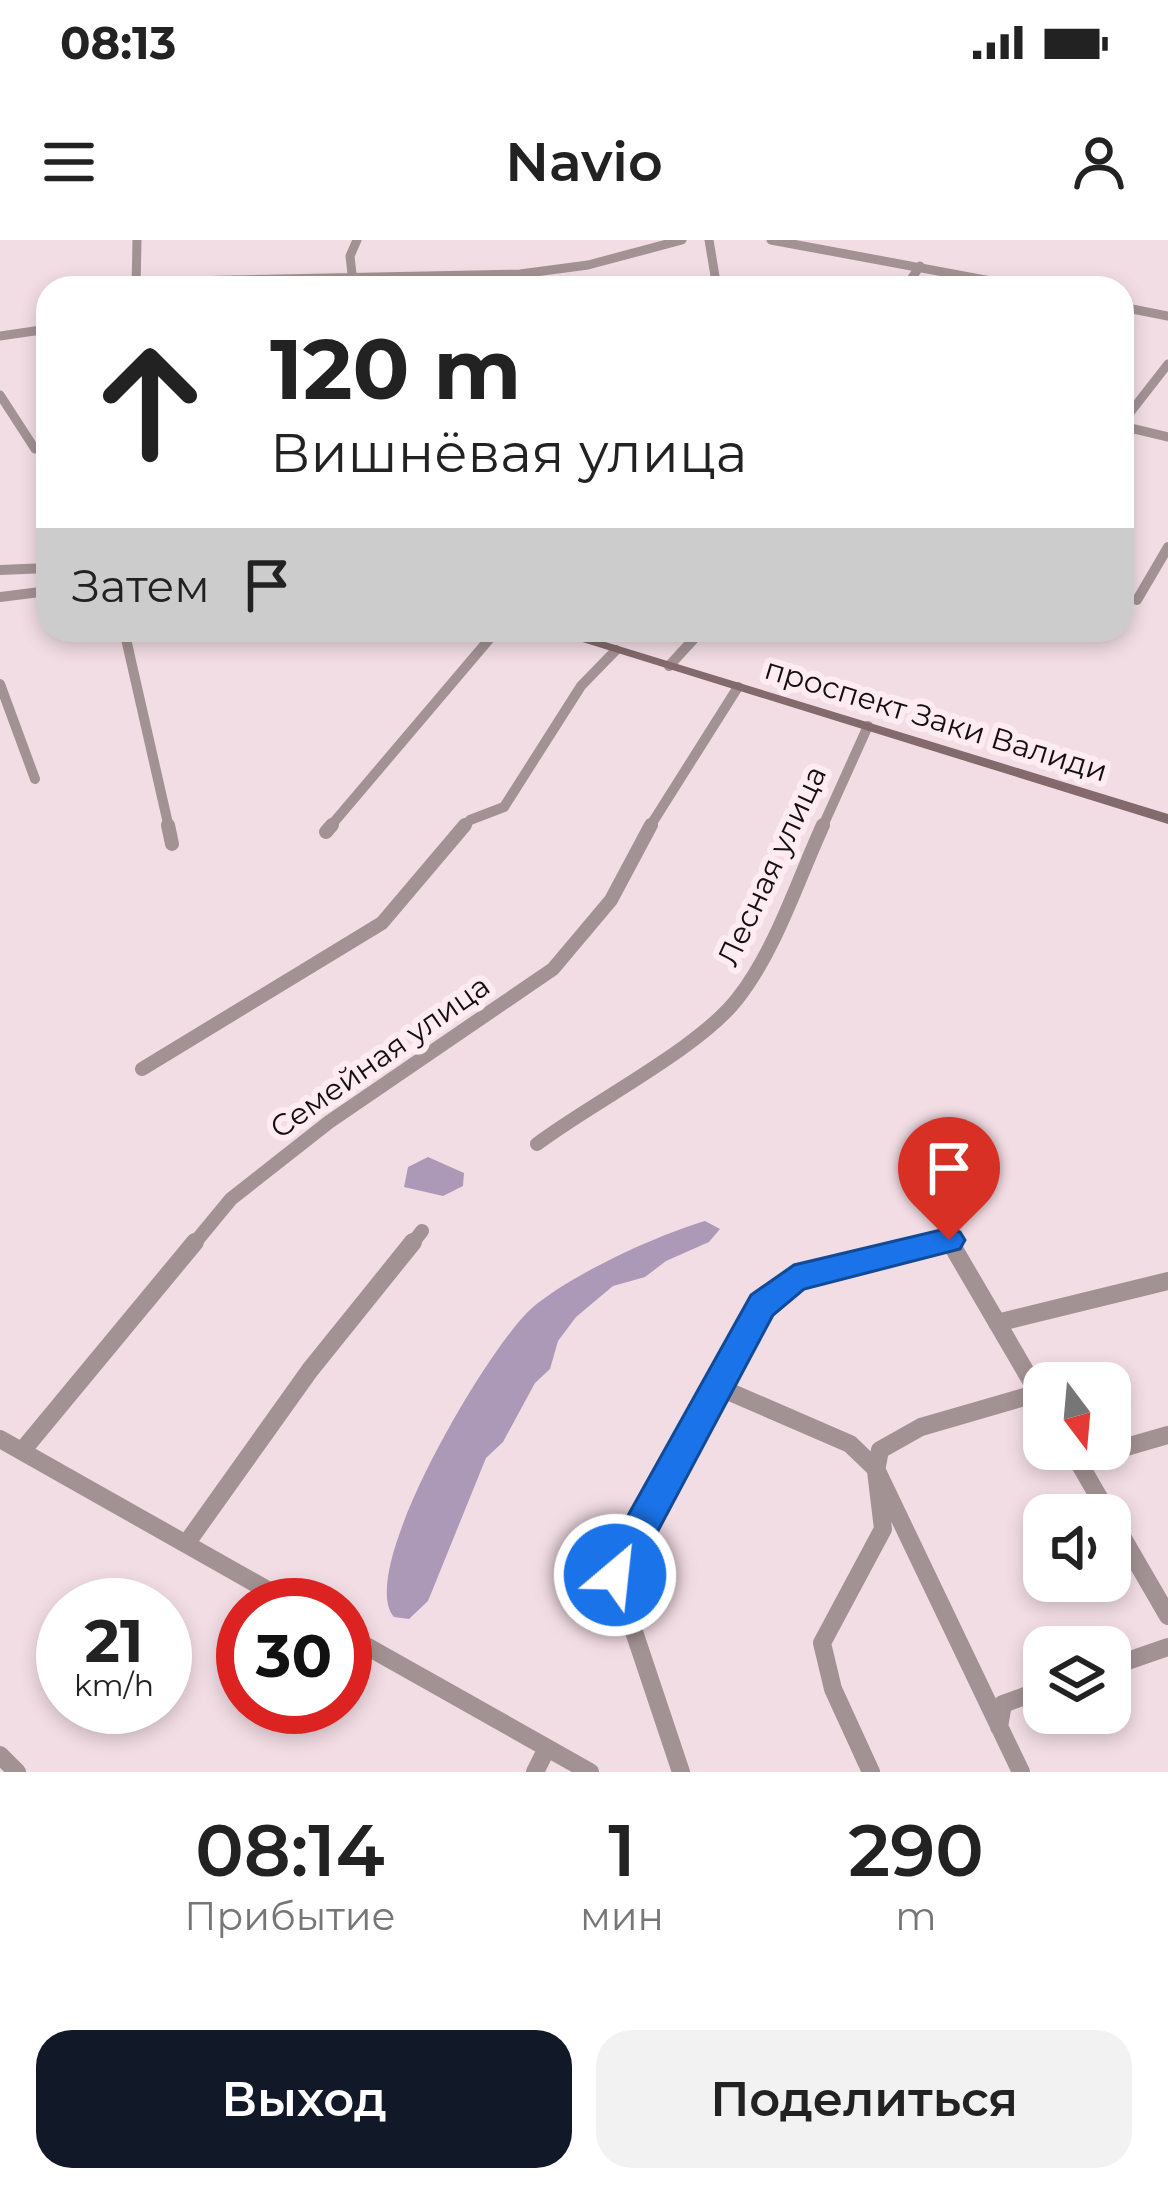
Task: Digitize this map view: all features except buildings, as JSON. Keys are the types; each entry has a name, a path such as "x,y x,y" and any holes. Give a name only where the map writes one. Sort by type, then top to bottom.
{"street":[{"path":"136,276 137,240"},
{"path":"352,276 350,256 357,240"},
{"path":"469,276 572,268 682,240"},
{"path":"709,240 715,276"},
{"path":"771,240 964,276"},
{"path":"913,276 920,266"},
{"path":"1134,309 1168,316"},
{"path":"0,336 36,331"},
{"path":"1134,409 1168,364"},
{"path":"0,395 36,449"},
{"path":"1134,428 1168,436"},
{"path":"1137,600 1168,547"},
{"path":"0,570 36,568"},
{"path":"0,599 36,593"},
{"path":"127,642 172,844"},
{"path":"326,832 487,642"},
{"name":"проспект Заки Валиди","path":"592,642 1168,819"},
{"path":"669,666 691,642"},
{"path":"142,1070 382,923 470,820 504,807 581,686 616,650"},
{"path":"0,684 35,779"},
{"name":"Семейная улица","path":"22,1451 231,1198 329,1122 553,969 611,900 640,841 738,687"},
{"name":"Лесная улица","path":"537,1144 674,1052 736,1001 766,951 868,727"},
{"path":"186,1544 310,1370 422,1231"},
{"path":"681,1772 615,1575 762,1305 794,1278 949,1240 1023,1367"},
{"path":"997,1323 1168,1281"},
{"path":"716,1386 850,1444 876,1469 1021,1772"},
{"path":"871,1772 826,1666 822,1642 884,1527 876,1469 879,1452 887,1443 1023,1403"},
{"path":"1131,1443 1168,1436"},
{"path":"0,1438 246,1578"},
{"path":"1131,1552 1168,1616"},
{"path":"1131,1659 1168,1647"},
{"path":"372,1649 590,1772"},
{"path":"999,1727 1003,1704 1023,1697"},
{"path":"535,1772 548,1748"},
{"path":"0,1755 17,1772"}],"shaded area":[{"path":"428,1157 464,1173 463,1186 443,1196 404,1187 408,1167"},
{"path":"705,1221 720,1229 709,1242 666,1261 645,1277 613,1286 576,1317 558,1341 550,1369 535,1383 503,1442 486,1458 428,1601 409,1619 394,1617 387,1592 393,1554 409,1508 460,1409 513,1329 548,1295 591,1270"}],"route":[{"path":"615,1575 762,1305 794,1278 949,1240"}]}
